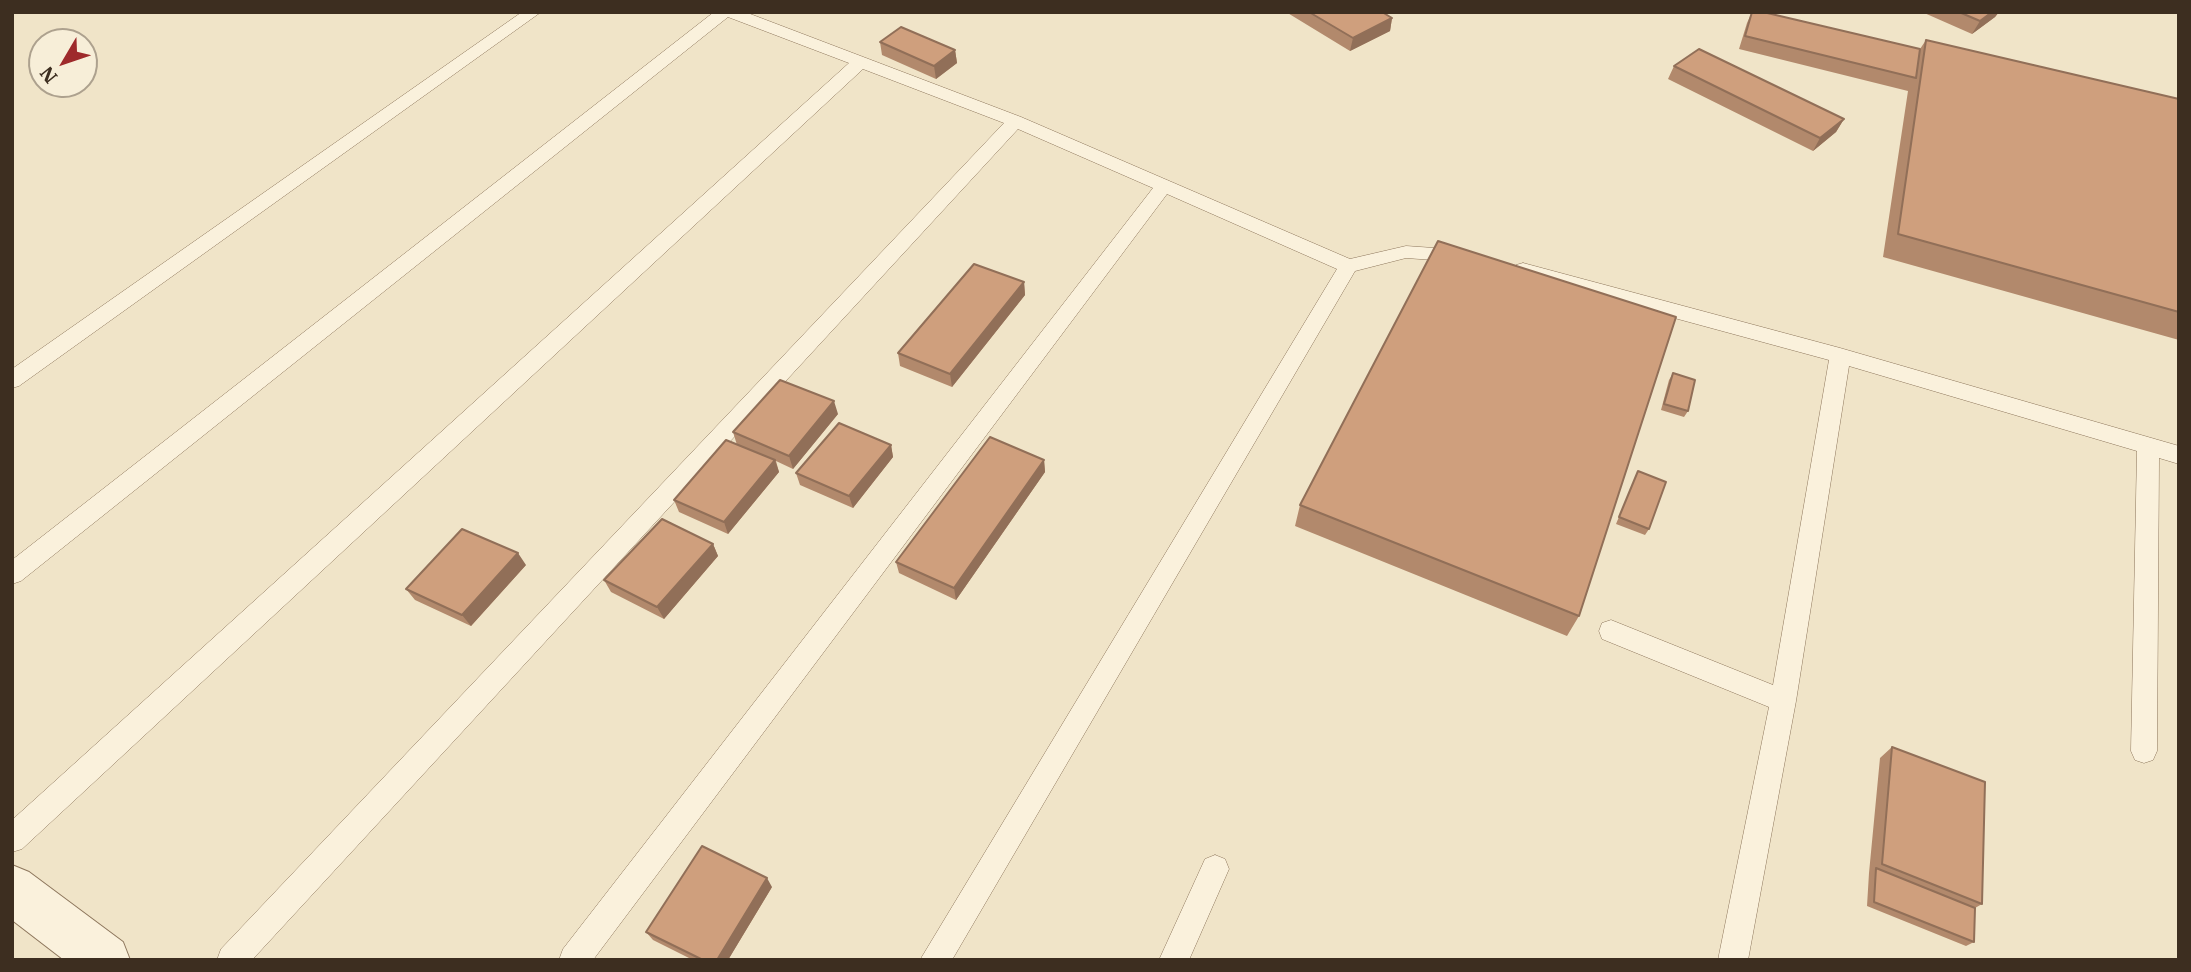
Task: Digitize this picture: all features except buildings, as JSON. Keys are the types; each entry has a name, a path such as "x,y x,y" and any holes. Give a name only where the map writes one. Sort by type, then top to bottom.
{"street":[{"path":"12,889 105,960"}],"lane":[{"path":"12,380 533,12"},
{"path":"12,574 724,12"},
{"path":"730,12 1015,121 1348,266 1406,252 1456,254 1479,260"},
{"path":"12,839 859,63"},
{"path":"232,960 1015,121"},
{"path":"574,960 1163,187"},
{"path":"1503,265 1840,356 2179,456"},
{"path":"935,960 1348,266"},
{"path":"1733,960 1783,701 1840,356"},
{"path":"2144,751 2148,447"},
{"path":"1611,631 1783,701"},
{"path":"1174,960 1215,869"}]}
